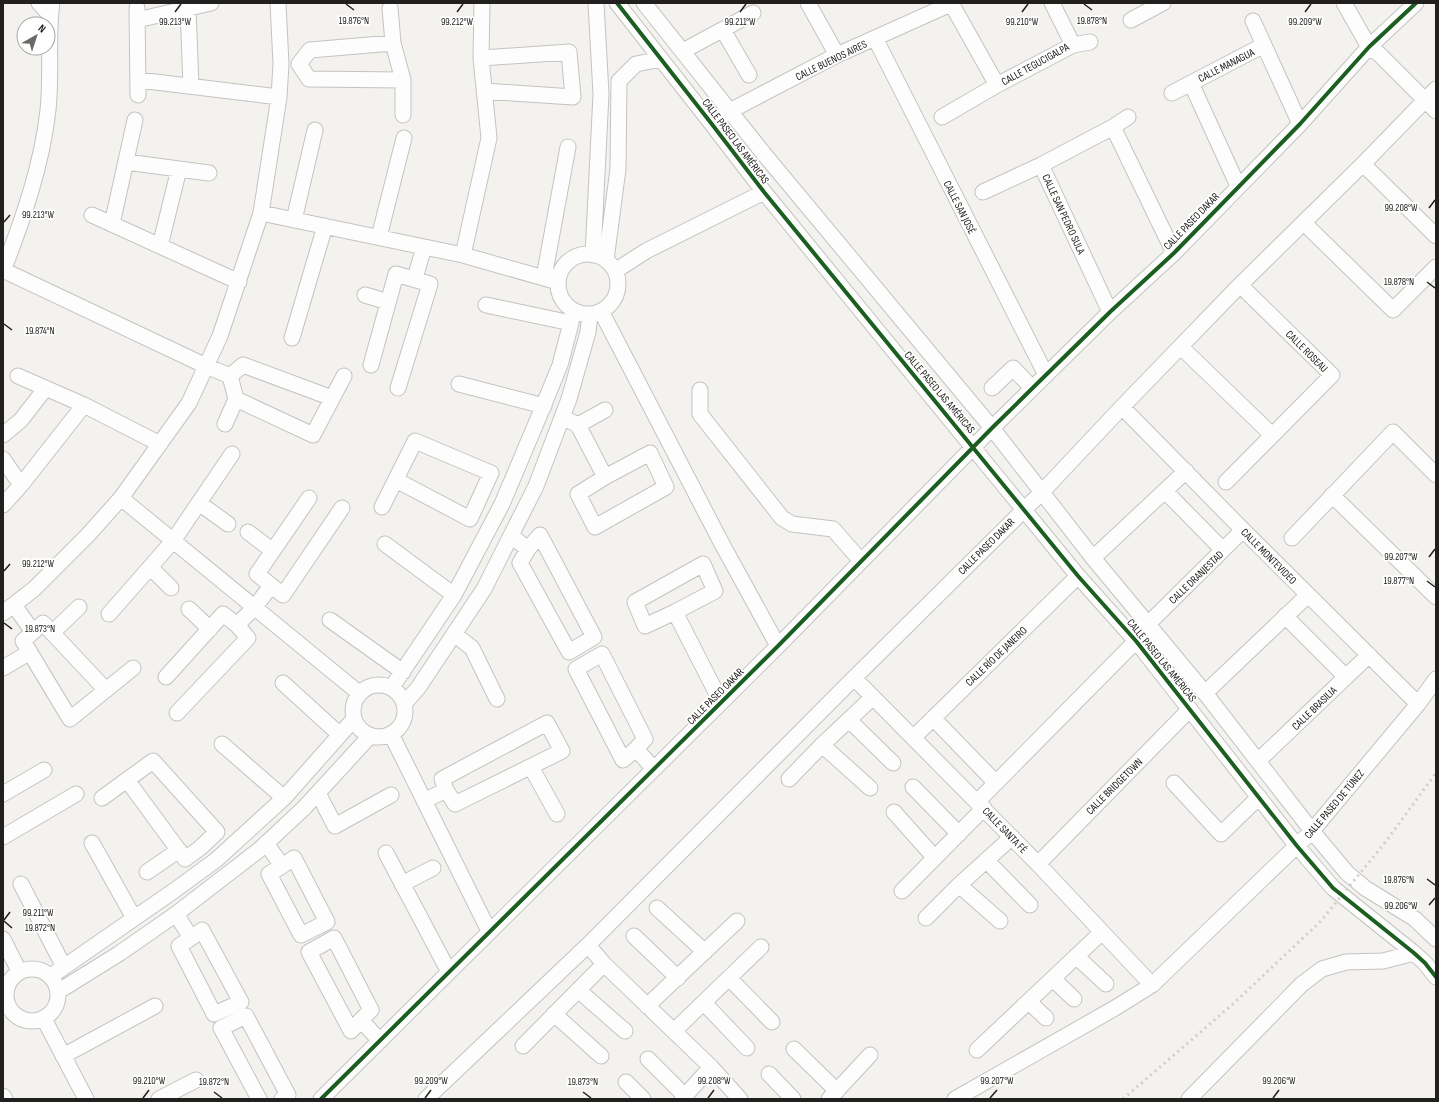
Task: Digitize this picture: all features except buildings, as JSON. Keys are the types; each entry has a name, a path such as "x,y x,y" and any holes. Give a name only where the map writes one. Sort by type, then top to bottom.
{"street":[{"path":"39,3 51,9 49,109 43,150 29,197 3,270 230,376"},
{"path":"138,95 137,14 188,8 211,3"},
{"path":"33,632 8,609 34,589 88,535 121,498 189,403 220,336 261,213 279,97 282,64 278,3"},
{"path":"463,255 489,138 481,58 482,3"},
{"path":"486,305 572,317 581,313 595,312 610,305 617,292 617,278 604,262 601,94 596,3"},
{"name":"CALLE PASEO LAS AMÉRICAS","path":"617,3 764,192 974,446 1078,576 1136,641 1297,846 1328,881 1352,904 1414,953 1425,963 1436,977"},
{"name":"CALLE PASEO LAS AMÉRICAS","path":"644,3 764,154 992,428 1093,558 1205,693 1312,831 1347,873 1365,888 1429,926 1436,939"},
{"path":"808,3 837,56"},
{"name":"CALLE BUENOS AIRES","path":"711,123 730,110 837,56 952,3"},
{"name":"CALLE TEGUCIGALPA","path":"952,3 997,85 1073,46 1052,3"},
{"path":"1344,3 1369,48 1379,54 1436,111"},
{"name":"CALLE PASEO DAKAR","path":"974,446 1110,312 1174,253 1300,124 1369,48 1416,3"},
{"path":"1131,20 1154,5"},
{"path":"188,8 191,86"},
{"path":"390,8 393,43 403,80 404,115"},
{"path":"683,51 753,13"},
{"path":"1253,21 1264,45"},
{"path":"723,30 749,75"},
{"name":"CALLE SAN JOSÉ","path":"875,38 1046,375"},
{"path":"1073,46 1090,42"},
{"path":"299,64 310,50 393,43"},
{"name":"CALLE MANAGUA","path":"1238,186 1190,83 1264,45 1300,124"},
{"path":"481,58 569,52 573,97 484,91"},
{"path":"604,262 618,169 619,81 636,64 661,59"},
{"path":"282,64 299,64"},
{"path":"299,64 309,80 403,80"},
{"path":"139,80 279,97"},
{"path":"1172,93 1190,83"},
{"path":"942,117 997,85"},
{"name":"CALLE PASEO DAKAR","path":"854,678 1042,492 1240,285 1304,223 1436,88"},
{"name":"CALLE SAN PEDRO SULA","path":"1110,312 1041,165 1113,127 1128,117"},
{"path":"112,224 135,120"},
{"path":"1113,127 1174,253"},
{"path":"294,220 315,130"},
{"path":"379,238 404,138"},
{"path":"392,688 454,595 502,504 560,365 572,317 551,279 568,147"},
{"path":"126,162 209,173"},
{"path":"1362,164 1436,236"},
{"path":"983,192 1041,165"},
{"path":"160,246 179,169"},
{"path":"551,279 570,260 578,256 604,262 646,251 764,192"},
{"path":"261,213 463,255 551,279"},
{"path":"92,215 239,282"},
{"path":"1304,223 1393,310 1436,267"},
{"path":"292,338 325,226"},
{"path":"415,278 424,247"},
{"path":"371,365 396,274 415,278 430,284 398,388"},
{"name":"CALLE ROSEAU","path":"1226,482 1332,375 1240,285"},
{"path":"365,295 388,302"},
{"path":"404,704 418,688 484,589 536,486 569,399 595,312"},
{"path":"595,312 778,646"},
{"path":"1181,347 1272,435"},
{"path":"230,376 243,365 332,398"},
{"path":"992,388 1013,368 1032,388"},
{"path":"18,376 84,405 160,444"},
{"path":"225,424 236,399 230,376"},
{"path":"236,399 313,435 344,376"},
{"path":"459,384 544,406"},
{"path":"3,435 21,420 46,389"},
{"path":"700,390 700,414 782,518 792,524 833,529 861,561"},
{"path":"3,506 84,405"},
{"name":"CALLE MONTEVIDEO","path":"1122,407 1418,704"},
{"path":"578,425 605,410"},
{"path":"562,417 578,425 605,477"},
{"path":"1292,538 1393,432 1436,475"},
{"path":"382,507 415,441 491,473 470,519 396,480"},
{"name":"CALLE PASEO OAKAR","path":"321,1099 778,646 974,446"},
{"path":"650,453 666,487 595,527 578,494 605,477 650,453"},
{"path":"109,614 173,541 232,454"},
{"path":"3,459 21,485"},
{"path":"1093,558 1186,471"},
{"path":"1165,491 1223,550"},
{"path":"482,493 502,504"},
{"path":"1332,495 1436,597"},
{"path":"121,498 359,693"},
{"path":"309,498 257,574 283,595 342,508"},
{"path":"199,503 228,524"},
{"name":"CALLE DRANJESTAD","path":"1148,624 1243,530"},
{"path":"248,532 273,551"},
{"path":"540,535 594,637 569,652 520,564 528,549 540,535"},
{"path":"510,536 528,549"},
{"path":"385,544 454,595"},
{"path":"703,564 714,591 675,612 645,626 635,602 703,564"},
{"path":"150,568 171,588"},
{"name":"CALLE RÍO DE JANEIRO","path":"914,737 1078,576"},
{"path":"237,625 254,608 271,586"},
{"path":"1205,693 1308,594"},
{"path":"52,633 79,607"},
{"path":"188,609 210,629"},
{"path":"675,612 721,702"},
{"path":"166,677 223,614 237,625 248,638 177,713"},
{"path":"1285,616 1346,677"},
{"path":"330,620 403,672"},
{"path":"106,690 43,623 23,641 70,719 106,690 133,668"},
{"path":"454,634 472,648 498,699"},
{"path":"902,891 934,857 959,834 996,783 1136,641"},
{"path":"3,668 30,652"},
{"path":"602,654 645,740 636,749 623,760 576,669 602,654"},
{"name":"CALLE BRASILIA","path":"1258,761 1369,655"},
{"path":"426,1099 588,945 854,678"},
{"name":"CALLE SANTA FÉ","path":"854,678 981,805 1152,985"},
{"name":"CALLE PASEO DE TÚNEZ","path":"955,1099 1115,1008 1152,985 1312,831 1418,704 1436,679"},
{"path":"283,683 339,734"},
{"path":"371,685 385,685 392,688 402,698 404,704 404,718 401,725 391,734 377,737 370,736 357,726 354,719 352,705 359,693 371,685"},
{"path":"789,779 822,745 873,697"},
{"name":"CALLE BRIDGETOWN","path":"1038,864 1190,709"},
{"path":"933,718 996,783"},
{"path":"51,976 213,862 284,798 339,734 354,719"},
{"path":"849,720 893,763"},
{"path":"547,723 562,751 455,804 446,790 442,779 547,723"},
{"path":"391,734 489,932"},
{"path":"59,991 120,953 176,914 266,843 304,808 370,736"},
{"path":"222,744 284,798"},
{"path":"822,745 870,788"},
{"path":"636,749 654,769"},
{"path":"102,798 153,761 217,832 200,848 185,859 127,780"},
{"path":"531,767 557,814"},
{"path":"3,794 44,770"},
{"path":"1174,783 1222,834 1259,797"},
{"path":"913,786 959,834"},
{"path":"424,801 446,790"},
{"path":"318,793 335,826 391,795"},
{"path":"3,837 76,794"},
{"path":"894,812 934,857"},
{"path":"926,918 1012,837"},
{"path":"92,843 134,918"},
{"path":"266,843 282,866"},
{"path":"200,848 213,862"},
{"path":"147,872 179,850"},
{"path":"386,853 449,972"},
{"path":"294,858 327,922 300,935 269,874 282,866 294,858"},
{"path":"986,860 1030,904"},
{"path":"1328,881 1342,867"},
{"path":"402,884 433,868"},
{"path":"21,884 64,967"},
{"path":"959,886 1000,921"},
{"path":"1352,904 1365,888"},
{"path":"657,908 705,952"},
{"path":"176,914 191,938"},
{"path":"647,1006 737,921"},
{"path":"202,930 241,1002 214,1014 179,946 191,938 202,930"},
{"path":"977,1050 1102,932"},
{"path":"634,936 678,978"},
{"path":"334,938 371,1010 362,1020 351,1031 309,952 334,938"},
{"path":"3,939 20,971"},
{"path":"588,945 604,964 711,1067 740,1099"},
{"path":"674,1032 761,947"},
{"path":"1189,1099 1302,984 1322,969 1346,962 1383,961 1414,953"},
{"path":"1076,956 1106,984"},
{"path":"523,1046 604,964"},
{"path":"36,968 51,976 59,991 56,1007 44,1019 28,1022 8,1017 4,1000 8,983 20,971 36,968"},
{"path":"729,978 772,1022"},
{"path":"1053,979 1074,999"},
{"path":"578,990 625,1031"},
{"path":"1029,1002 1046,1018"},
{"path":"704,1003 747,1048"},
{"path":"63,1056 156,1006"},
{"path":"554,1014 600,1056"},
{"path":"258,1099 221,1028 246,1016 288,1095 282,1099"},
{"path":"44,1019 86,1099"},
{"path":"362,1020 380,1041"},
{"path":"794,1049 833,1095 870,1055"},
{"path":"648,1060 683,1097 711,1067"},
{"path":"769,1074 793,1099"},
{"path":"160,1099 196,1080"},
{"path":"626,1082 643,1099"}],"railway":[{"path":"1123,1099 1233,1004 1320,922 1384,844 1436,773"}],"cycle path":[{"path":"617,3 764,192 1078,576 1136,641 1297,846 1333,888 1414,953 1425,963 1436,977"},
{"path":"321,1099 778,646 992,428 1110,312 1174,253 1300,124 1369,47 1416,3"}]}
